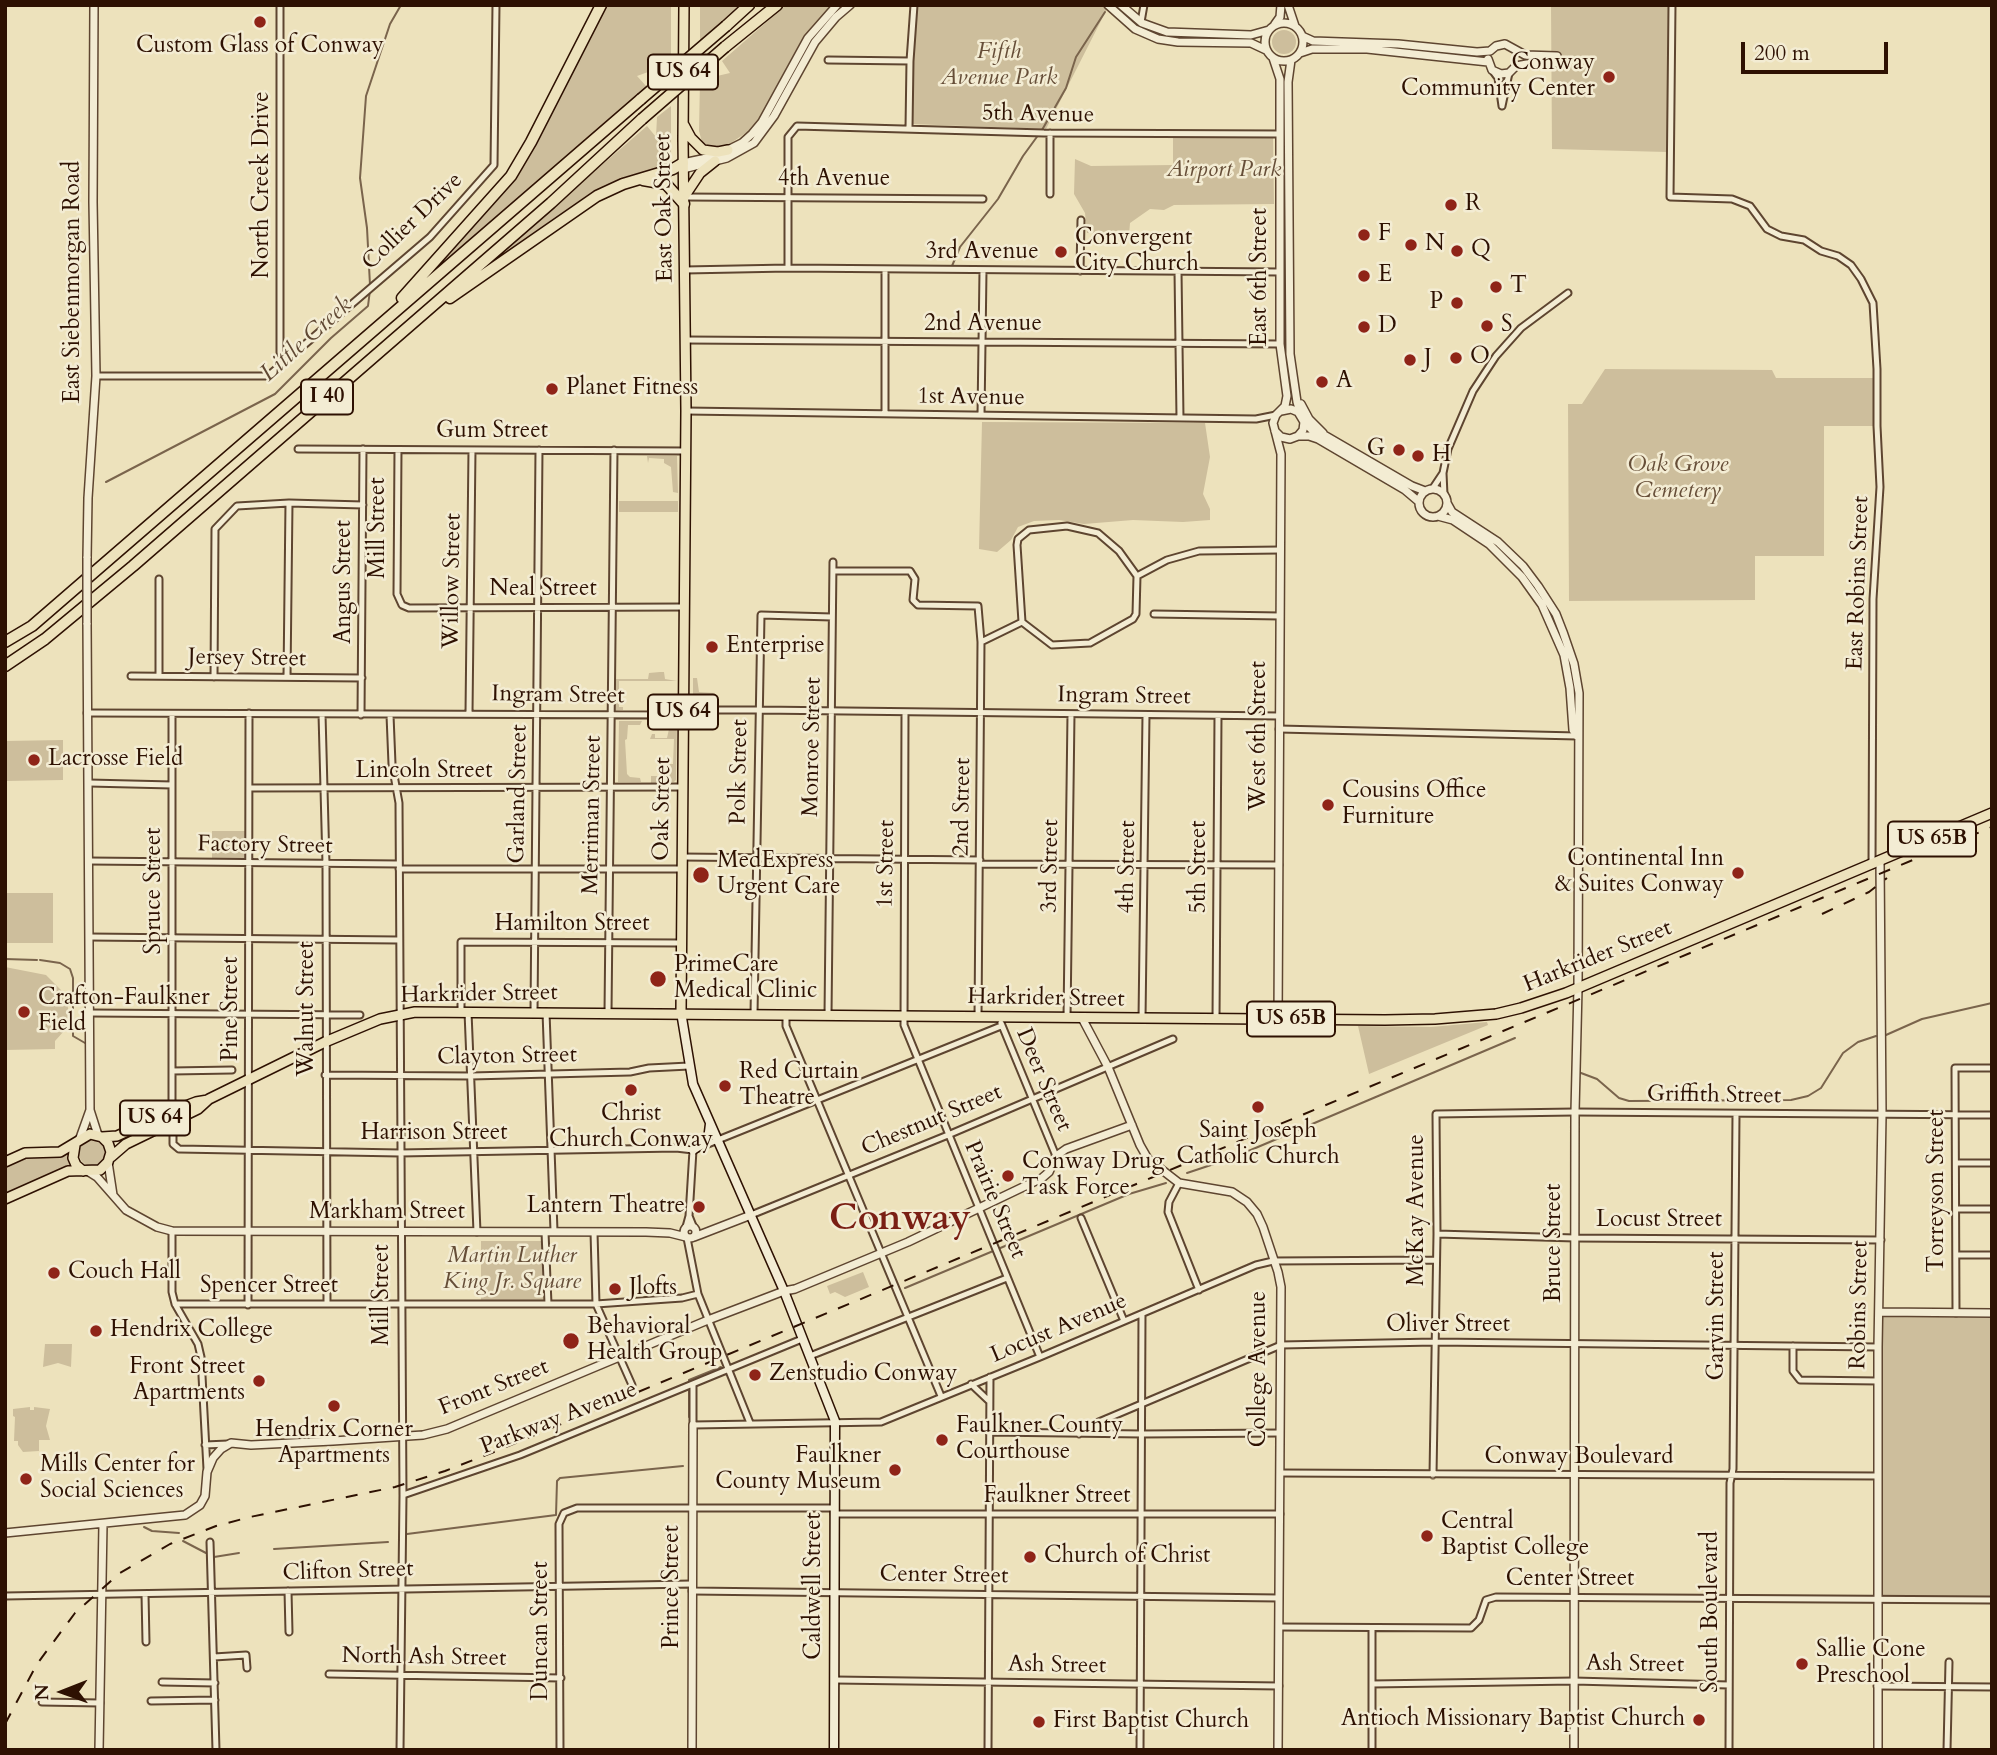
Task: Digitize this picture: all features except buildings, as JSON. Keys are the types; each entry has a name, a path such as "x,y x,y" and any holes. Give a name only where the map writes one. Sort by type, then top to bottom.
{"highway":[{"path":"371,332 507,181 531,142 601,5"},
{"name":"I 40","path":"5,642 42,617 749,5"},
{"name":"I 40","path":"5,666 46,639 134,566 551,203 642,119 777,5"},
{"path":"406,328 589,201 610,189 683,166"},
{"path":"639,179 666,184 684,200"}],"main road":[{"name":"East Oak Street","path":"684,5 686,411"},
{"path":"683,124 691,138 703,150 728,150"},
{"path":"684,200 700,173 715,162"},
{"name":"Oak Street","path":"686,411 681,1012 693,1084 784,1291 835,1421"},
{"name":"US 65B","path":"1876,863 1992,813"},
{"name":"Harkrider Street","path":"110,1160 126,1144 195,1102 209,1099 380,1018 398,1014 435,1011 681,1012 978,1017 1000,1022 1067,1018 1435,1019 1496,1014 1544,1002 1876,863"},
{"name":"Harkrider Street","path":"100,1136 117,1136 172,1115"},
{"path":"693,1150 708,1140 711,1132 709,1118"},
{"path":"5,1162 18,1154 60,1152 90,1134 100,1136 110,1147 110,1160 100,1170 60,1174 5,1199"},
{"path":"77,1142 74,1158 76,1165 86,1171"},
{"name":"Caldwell Street","path":"834,1750 835,1421"}],"street":[{"name":"East Siebenmorgan Road","path":"90,1110 87,558 96,376 94,5"},
{"name":"North Creek Drive","path":"280,5 280,352 285,363"},
{"name":"Collier Drive","path":"96,376 261,377 273,373 430,237 494,165 496,5"},
{"path":"683,166 716,156 747,139 759,126 808,38 837,5"},
{"path":"683,166 715,162 744,150 762,133 816,42 836,17 850,5"},
{"path":"909,128 914,5"},
{"path":"1108,5 1135,29 1158,39 1178,42 1251,43 1266,50 1278,61 1291,60 1300,53 1322,49 1367,50 1490,66 1500,74 1510,73"},
{"path":"1121,5 1141,22 1174,33 1251,35 1285,23 1295,26"},
{"path":"1141,22 1143,5"},
{"path":"1266,50 1265,37 1280,17 1281,5"},
{"path":"1288,5 1295,26 1302,36 1313,41 1490,51 1505,44 1525,55 1557,60 1516,66"},
{"name":"East Robins Street","path":"1672,5 1670,197 1732,199 1750,206 1767,229 1780,236 1804,240 1851,265 1873,303 1880,487 1873,599 1876,863"},
{"path":"1300,53 1302,36"},
{"path":"1490,51 1490,66 1498,78 1502,106 1510,73 1516,66 1517,52"},
{"name":"East 6th Street","path":"1273,58 1280,79 1280,344 1287,396 1285,406 1278,413"},
{"path":"828,60 910,61"},
{"name":"East 6th Street","path":"1291,60 1288,82 1289,342 1302,418"},
{"name":"5th Avenue","path":"788,198 788,136 797,126 1036,133 1280,134"},
{"path":"1047,133 1050,194"},
{"path":"788,198 788,268"},
{"name":"4th Avenue","path":"684,200 983,199"},
{"path":"1080,271 1082,220"},
{"name":"3rd Avenue","path":"685,270 788,268 1280,272"},
{"path":"885,270 885,414"},
{"path":"981,415 983,271"},
{"path":"1178,271 1180,418"},
{"path":"1444,495 1412,486 1311,430 1291,409 1278,413 1274,429 1281,437 1309,436 1318,439 1405,490 1418,501 1420,511 1425,515 1438,516 1447,503 1443,472 1448,449 1457,423 1483,373 1521,328 1568,293"},
{"name":"2nd Avenue","path":"686,340 1280,344"},
{"path":"1295,388 1305,413 1326,436"},
{"name":"1st Avenue","path":"686,411 1256,419 1278,413"},
{"path":"1281,454 1303,430 1302,418"},
{"name":"1st Avenue","path":"1256,419 1274,429"},
{"name":"West 6th Street","path":"1274,429 1281,454 1278,1019"},
{"name":"Gum Street","path":"298,449 686,451"},
{"name":"Angus Street","path":"361,715 363,449"},
{"name":"Mill Street","path":"398,450 397,594 402,605"},
{"name":"Willow Street","path":"469,713 472,450"},
{"name":"Garland Street","path":"534,1012 539,450"},
{"name":"Merriman Street","path":"608,1012 614,450"},
{"path":"1418,501 1443,472"},
{"path":"214,677 215,529 237,506 289,503 363,505"},
{"path":"287,677 289,503"},
{"name":"Bruce Street","path":"1447,503 1452,512 1484,531 1511,553 1538,586 1560,622 1577,677 1580,730 1577,736 1574,1750"},
{"name":"Bruce Street","path":"1438,516 1453,520 1489,544 1522,577 1542,604 1564,655 1573,730 1577,736"},
{"path":"1068,526 1098,533 1119,551 1137,576 1136,614 1133,619 1090,643 1052,645 1022,622 1017,545 1018,539 1029,530 1068,526"},
{"path":"1137,576 1167,560 1199,551 1280,550"},
{"name":"Monroe Street","path":"828,1015 833,562"},
{"name":"2nd Street","path":"833,571 911,571 915,579 913,600 918,605 972,604 979,607 981,712 978,1017"},
{"path":"159,579 159,676"},
{"path":"1542,604 1554,621 1560,622 1558,630 1564,655"},
{"name":"Neal Street","path":"402,605 410,608 684,607"},
{"path":"1154,614 1280,616"},
{"name":"Polk Street","path":"754,1014 761,615 832,617"},
{"path":"981,642 1022,622"},
{"name":"Jersey Street","path":"131,676 362,678"},
{"name":"Ingram Street","path":"87,713 683,715 709,710 831,710 1279,716"},
{"name":"Pine Street","path":"248,1305 249,712"},
{"name":"1st Street","path":"903,1016 905,712"},
{"name":"Spruce Street","path":"172,714 172,1115"},
{"name":"Walnut Street","path":"322,714 326,864 327,1304"},
{"name":"3rd Street","path":"1067,1018 1071,714"},
{"name":"Mill Street","path":"390,715 391,764 397,789 399,867 403,1495 400,1750"},
{"name":"4th Street","path":"1142,1019 1146,715"},
{"name":"5th Street","path":"1216,1019 1218,716"},
{"path":"1279,729 1577,736"},
{"path":"89,783 172,785"},
{"name":"Lincoln Street","path":"249,788 683,787"},
{"path":"682,857 1069,865 1279,865"},
{"name":"Factory Street","path":"89,861 536,870 682,869"},
{"name":"Robins Street","path":"1876,863 1882,1115 1878,1347 1878,1750"},
{"path":"89,937 398,940"},
{"name":"Hamilton Street","path":"465,1012 461,942 681,943"},
{"path":"465,1012 471,1076 477,1232"},
{"path":"545,1012 554,1231"},
{"path":"90,1013 360,1015"},
{"path":"786,1014 786,1026 941,1396"},
{"name":"Prairie Street","path":"903,1016 917,1060 1040,1357"},
{"name":"College Avenue","path":"1082,1018 1108,1067 1148,1159 1179,1183 1232,1192 1247,1202 1263,1227 1280,1287 1278,1750"},
{"path":"1092,1034 1095,1025 1104,1018"},
{"name":"Harrison Street","path":"172,1115 173,1142 177,1148 400,1153 676,1148 693,1150 917,1060 1000,1022"},
{"name":"Deer Street","path":"1000,1022 1056,1156"},
{"name":"Chestnut Street","path":"690,1232 704,1234 850,1176 1173,1039"},
{"name":"Clayton Street","path":"326,1075 471,1076 632,1072 649,1068 689,1066"},
{"name":"Torreyson Street","path":"1956,1313 1955,1068 1992,1068"},
{"path":"173,1071 232,1070"},
{"path":"90,1110 100,1136"},
{"path":"77,1142 90,1110"},
{"name":"Griffith Street","path":"1436,1114 1575,1112 1992,1115"},
{"name":"McKay Avenue","path":"1433,1475 1436,1114"},
{"name":"Garvin Street","path":"1732,1476 1736,1115"},
{"name":"Front Street","path":"205,1445 261,1445 401,1437 447,1430 708,1320 795,1289 882,1253 1042,1178 1049,1172 1056,1156 1069,1148 1132,1125"},
{"path":"693,1150 689,1249 698,1294 750,1423"},
{"path":"110,1160 114,1199"},
{"path":"1956,1163 1992,1163"},
{"name":"Markham Street","path":"86,1171 97,1177 114,1199 141,1220 172,1231 690,1232"},
{"path":"1179,1183 1167,1212 1199,1290"},
{"path":"1956,1209 1992,1209"},
{"path":"1081,1218 1124,1321"},
{"path":"5,1533 174,1517 186,1515 200,1505 208,1485 198,1344 174,1304 172,1231"},
{"path":"545,1232 548,1304"},
{"path":"594,1232 596,1304 632,1385"},
{"name":"Locust Street","path":"1437,1234 1575,1238 1881,1240"},
{"path":"1956,1255 1992,1255"},
{"name":"Locust Avenue","path":"693,1425 881,1422 1256,1265 1273,1261 1436,1260"},
{"path":"810,1356 1007,1278"},
{"name":"Spencer Street","path":"174,1304 596,1304 669,1300 698,1294"},
{"path":"1879,1312 1992,1313"},
{"path":"1140,1750 1142,1314"},
{"name":"Parkway Avenue","path":"403,1495 518,1455 802,1339"},
{"name":"Oliver Street","path":"1079,1434 1087,1427 1280,1345 1435,1342 1878,1347"},
{"path":"1793,1346 1793,1371 1800,1380 1878,1381"},
{"path":"988,1750 990,1377"},
{"path":"971,1384 990,1401"},
{"path":"693,1385 693,1425"},
{"name":"Prince Street","path":"692,1750 693,1425"},
{"path":"989,1432 1280,1433"},
{"path":"207,1472 215,1455 231,1444"},
{"name":"Conway Boulevard","path":"1280,1473 1878,1476"},
{"name":"South Boulevard","path":"1729,1750 1732,1476"},
{"name":"Faulkner Street","path":"564,1513 577,1508 693,1508 989,1514 1280,1514"},
{"name":"Duncan Street","path":"560,1750 559,1524 564,1513"},
{"path":"99,1750 103,1524"},
{"path":"210,1542 216,1750"},
{"name":"Clifton Street","path":"5,1596 560,1586 692,1588"},
{"name":"Center Street","path":"692,1588 1279,1598"},
{"path":"288,1591 289,1632"},
{"path":"145,1594 146,1642"},
{"name":"Center Street","path":"1279,1627 1471,1628 1479,1620 1486,1600 1490,1598 1992,1600"},
{"path":"1372,1628 1372,1750"},
{"path":"214,1657 246,1655 247,1668"},
{"path":"1947,1750 1950,1662"},
{"name":"North Ash Street","path":"330,1674 561,1678"},
{"name":"Ash Street","path":"835,1680 1279,1686"},
{"name":"Ash Street","path":"1372,1684 1574,1681 1729,1685"},
{"path":"162,1682 215,1683"},
{"path":"1877,1686 1992,1687"},
{"path":"151,1701 215,1700"},
{"path":"42,1702 100,1703"}],"green space":[{"path":"606,5 671,5 671,65 656,78 648,72 637,76 647,87 417,288 498,199 521,169 597,17"},
{"path":"700,5 741,5 700,41"},
{"path":"786,5 833,5 805,39 750,130 728,145 716,149 699,145 702,142 699,131 700,80 711,70 717,76 730,73 722,61"},
{"name":"Fifth Avenue Park","path":"914,5 1102,5 1107,9 1046,129 911,124"},
{"name":"Conway Community Center","path":"1551,5 1668,5 1667,152 1552,149"},
{"path":"1284,30 1295,37 1296,42 1289,53 1284,54 1273,47 1272,42 1279,31"},
{"path":"671,106 671,164 625,177 594,193 469,280 647,126 656,137 657,117"},
{"name":"Airport Park","path":"1173,137 1273,137 1274,204 1174,205 1164,210 1150,209 1130,223 1129,235 1087,233 1085,213 1074,194 1075,159 1091,166 1173,165"},
{"name":"Oak Grove Cemetery","path":"1605,369 1772,370 1776,378 1877,378 1877,426 1824,426 1824,556 1755,556 1755,600 1569,601 1568,404 1582,404"},
{"path":"982,422 1205,423 1210,457 1203,494 1210,509 1210,520 1133,520 1084,524 1059,520 1034,521 1018,527 1011,540 997,552 979,549"},
{"path":"647,456 677,456 678,493 673,492 671,467 664,463 664,459 649,458 648,463"},
{"path":"619,501 678,501 678,512 619,512"},
{"path":"664,672 665,679 677,681 619,681 619,707 623,707 623,710 615,711 615,679 648,679 649,673"},
{"path":"693,678 697,678 699,692 715,693 716,704 695,703"},
{"path":"619,721 642,721 640,725 628,725 625,740 627,774 640,778 641,782 618,782"},
{"path":"651,721 672,721 677,724 674,782 651,783 651,776 661,776 661,764 673,764 674,739 650,739 652,734 655,734 655,738 667,738 669,729 667,724 655,724 655,728 652,728"},
{"name":"Lacrosse Field","path":"63,740 63,780 5,781 5,741"},
{"path":"212,831 247,831 247,861 212,859"},
{"path":"5,893 53,893 53,943 5,943"},
{"path":"5,967 46,975 61,990 69,1014 64,1031 55,1041 55,1049 5,1050"},
{"path":"1487,1022 1488,1025 1369,1074 1358,1026 1431,1027"},
{"path":"92,1140 101,1144 105,1153 101,1162 92,1166 83,1162 79,1153 83,1144"},
{"path":"69,1153 73,1166 5,1196 5,1167 10,1163 19,1157"},
{"name":"Martin Luther King Jr. Square","path":"481,1241 542,1241 543,1300 481,1301"},
{"path":"863,1272 869,1287 845,1297 835,1292 830,1294 827,1286"},
{"path":"1884,1315 1992,1316 1992,1598 1881,1595"},
{"path":"45,1344 72,1344 71,1367 58,1363 43,1367"},
{"path":"30,1407 30,1410 34,1410 34,1407 50,1409 46,1426 50,1440 39,1440 39,1451 23,1452 18,1441 14,1441 13,1409"}],"waterway":[{"name":"Little Creek","path":"370,285 367,228 360,178 366,96 390,24 401,5"},
{"path":"1042,130 1066,88 1076,57 1105,12"},
{"path":"952,266 960,247 998,199 1039,134"},
{"name":"Little Creek","path":"106,482 275,394 331,338 368,306 370,290"},
{"path":"5,959 37,960"},
{"path":"40,960 60,963 70,969 73,978 73,1036 85,1043"},
{"path":"1886,1035 1922,1019 1992,1003"},
{"path":"1581,1073 1597,1079 1619,1098 1629,1101 1791,1100 1808,1096 1821,1088 1843,1053 1858,1042 1876,1036"},
{"path":"1239,1155 1515,1038"},
{"path":"1187,1173 1229,1159"},
{"path":"905,1288 1129,1194 1166,1183"},
{"path":"689,1382 721,1367"},
{"path":"689,1391 689,1417"},
{"path":"407,1534 556,1515 557,1481 560,1478 683,1466"},
{"path":"144,1527 152,1531 179,1533"},
{"path":"183,1541 206,1553"},
{"path":"274,1549 388,1542"},
{"path":"214,1557 239,1553"}],"railway":[{"path":"5,1724 37,1664 75,1613 120,1573 170,1544 216,1526 250,1517 395,1487 499,1450 1992,827"},
{"path":"1822,914 1869,892 1887,878"}],"place":[{"name":"Custom Glass of Conway","path":"260,22"},
{"name":"Conway Community Center","path":"1609,77"},
{"name":"R","path":"1451,205"},
{"name":"F","path":"1364,235"},
{"name":"N","path":"1411,245"},
{"name":"Q","path":"1457,251"},
{"name":"Convergent City Church","path":"1061,252"},
{"name":"E","path":"1364,276"},
{"name":"T","path":"1496,287"},
{"name":"P","path":"1457,303"},
{"name":"S","path":"1487,326"},
{"name":"D","path":"1364,327"},
{"name":"O","path":"1456,358"},
{"name":"J","path":"1410,360"},
{"name":"A","path":"1322,382"},
{"name":"Planet Fitness","path":"552,389"},
{"name":"G","path":"1399,450"},
{"name":"H","path":"1418,456"},
{"name":"Enterprise","path":"712,647"},
{"name":"Lacrosse Field","path":"34,760"},
{"name":"Cousins Office Furniture","path":"1328,805"},
{"name":"Continental Inn & Suites Conway","path":"1738,873"},
{"name":"MedExpress Urgent Care","path":"701,875"},
{"name":"PrimeCare Medical Clinic","path":"658,979"},
{"name":"Crafton-Faulkner Field","path":"24,1012"},
{"name":"Red Curtain Theatre","path":"725,1086"},
{"name":"Christ Church Conway","path":"631,1090"},
{"name":"Saint Joseph Catholic Church","path":"1258,1107"},
{"name":"Conway Drug Task Force","path":"1008,1176"},
{"name":"Lantern Theatre","path":"699,1207"},
{"name":"Couch Hall","path":"54,1273"},
{"name":"Jlofts","path":"615,1289"},
{"name":"Hendrix College","path":"96,1331"},
{"name":"Behavioral Health Group","path":"571,1341"},
{"name":"Zenstudio Conway","path":"755,1375"},
{"name":"Front Street Apartments","path":"259,1381"},
{"name":"Hendrix Corner Apartments","path":"334,1406"},
{"name":"Faulkner County Courthouse","path":"942,1440"},
{"name":"Faulkner County Museum","path":"895,1470"},
{"name":"Mills Center for Social Sciences","path":"26,1479"},
{"name":"Central Baptist College","path":"1427,1536"},
{"name":"Church of Christ","path":"1030,1557"},
{"name":"Sallie Cone Preschool","path":"1802,1664"},
{"name":"Antioch Missionary Baptist Church","path":"1699,1720"},
{"name":"First Baptist Church","path":"1039,1722"}],"district":[{"name":"Conway","path":"900,1220"}]}
